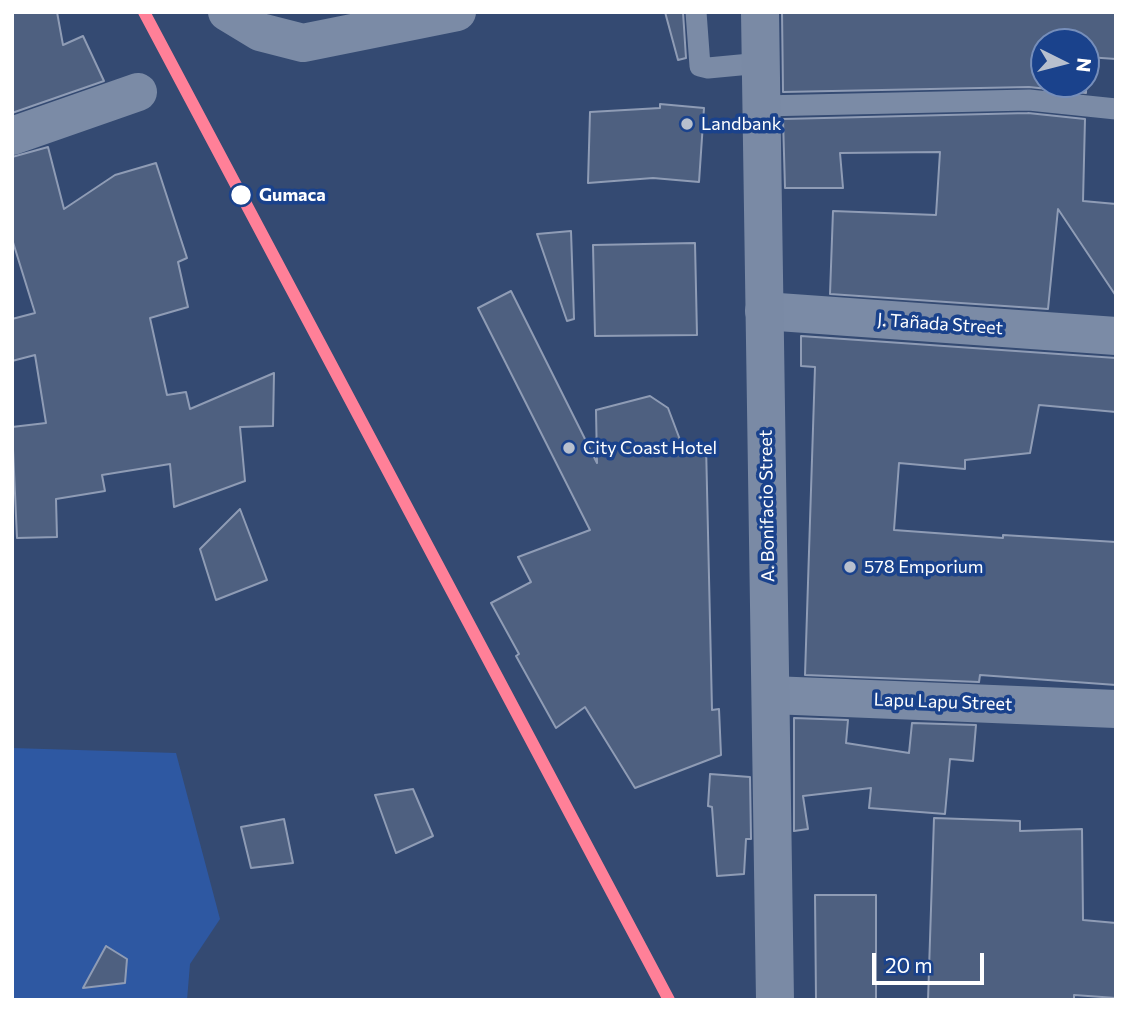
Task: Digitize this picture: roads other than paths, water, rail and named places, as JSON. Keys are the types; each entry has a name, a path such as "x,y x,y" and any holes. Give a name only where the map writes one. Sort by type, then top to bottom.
{"main road":[{"name":"A. Bonifacio Street","path":"760,12 775,1000"}],"street":[{"path":"227,12 260,32 303,43 457,12"},
{"path":"12,136 138,92"},
{"name":"J. Tañada Street","path":"764,311 1116,336"},
{"name":"Lapu Lapu Street","path":"771,695 1116,709"}],"lane":[{"path":"696,12 700,66 708,68 761,63"},
{"path":"762,107 1029,100 1116,109"}],"place":[{"name":"Landbank","path":"687,124"},
{"name":"Gumaca","path":"241,195"},
{"name":"City Coast Hotel","path":"569,448"},
{"name":"578 Emporium","path":"850,567"}]}
